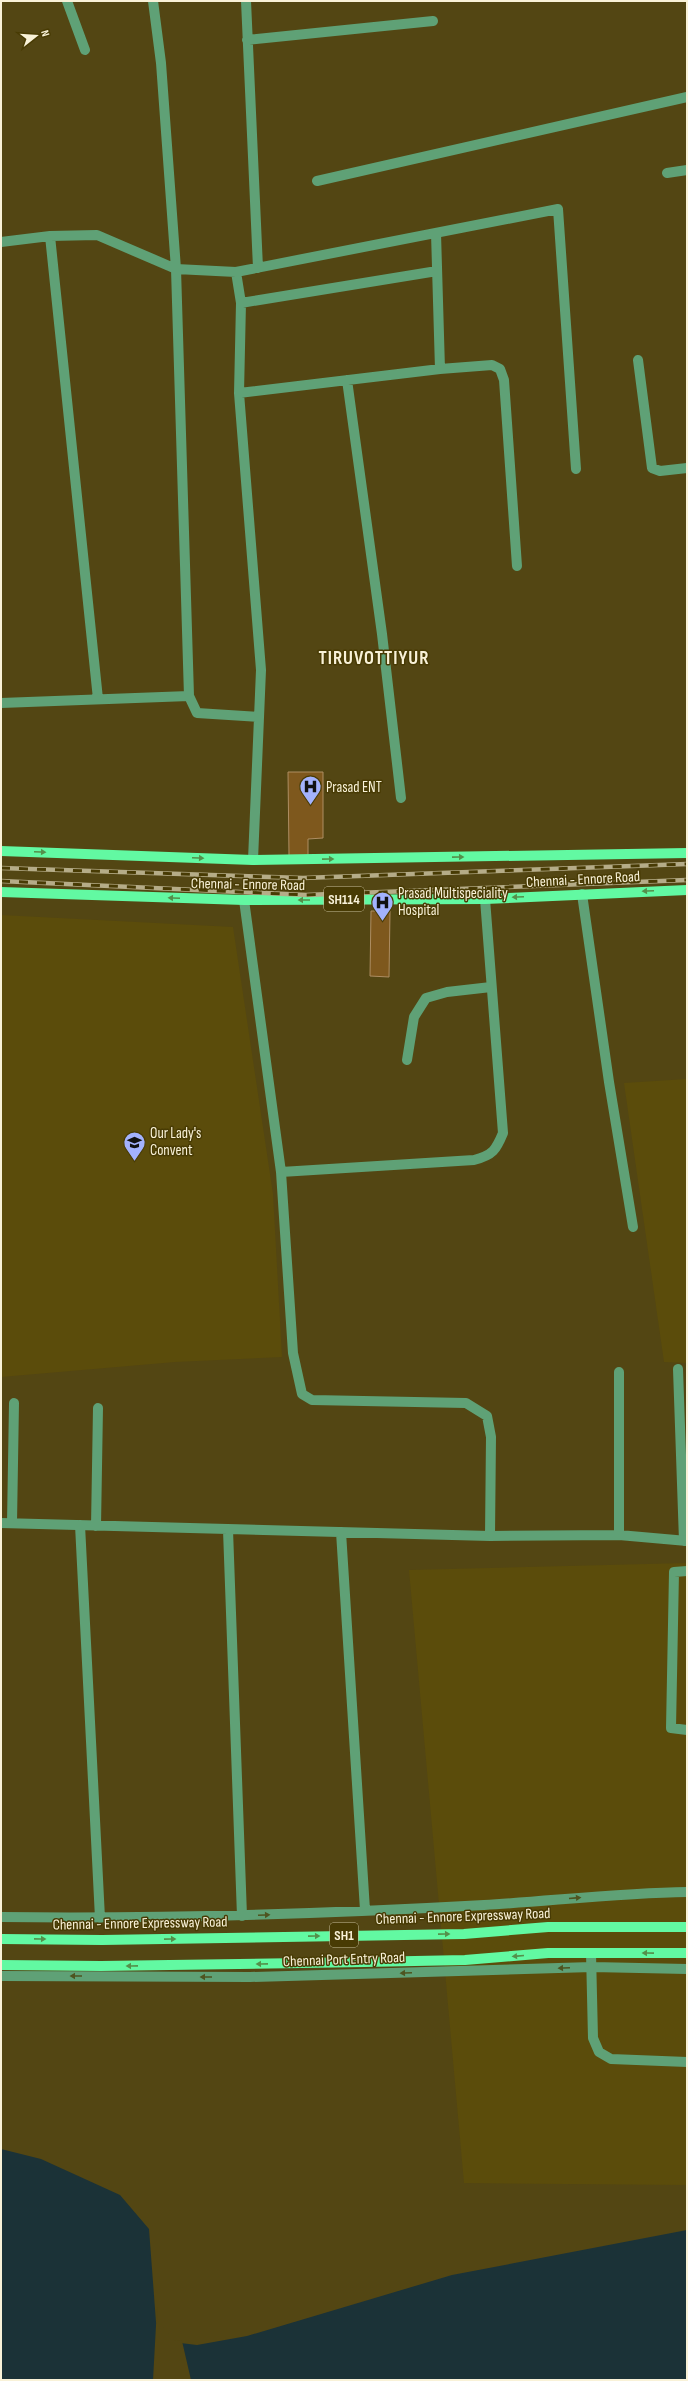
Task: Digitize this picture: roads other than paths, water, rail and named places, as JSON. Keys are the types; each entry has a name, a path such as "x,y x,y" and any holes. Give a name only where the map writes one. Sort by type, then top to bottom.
{"main road":[{"name":"Chennai - Ennore Road","path":"1,851 253,860 687,853"},
{"name":"Chennai - Ennore Road","path":"1,892 244,900 485,898 687,890"},
{"name":"Chennai - Ennore Expressway Road","path":"1,1939 102,1940 464,1934 548,1927 687,1926"},
{"name":"SH1","path":"1,1966 101,1966 403,1961 591,1953 687,1953"}],"street":[{"path":"67,1 85,50"},
{"path":"153,1 161,63 176,268 189,696 197,713 259,717"},
{"path":"246,1 258,268"},
{"path":"247,40 433,21"},
{"path":"316,181 687,97"},
{"path":"667,173 687,170"},
{"path":"1,242 50,236 97,235 176,268 236,272 558,209 576,469"},
{"path":"436,233 440,369"},
{"path":"50,236 98,699"},
{"path":"241,303 437,271"},
{"path":"236,272 241,303 239,393 261,670 253,860"},
{"path":"638,360 652,468 660,472 687,468"},
{"path":"239,393 440,369 492,365 500,369 504,380 517,566"},
{"path":"347,380 381,626 401,798"},
{"path":"1,703 189,696"},
{"path":"582,894 609,1082 633,1227"},
{"path":"281,1172 474,1160 489,1156 497,1146 502,1133 485,898"},
{"path":"244,900 281,1172 293,1353 302,1394 312,1400 466,1403 487,1416 491,1437 490,1536"},
{"path":"407,1060 414,1017 426,998 447,992 491,987"},
{"path":"1,1523 490,1536 619,1535 685,1541 678,1369"},
{"path":"619,1372 619,1535"},
{"path":"12,1523 14,1403"},
{"path":"96,1526 98,1408"},
{"path":"80,1525 100,1918"},
{"path":"228,1530 242,1916"},
{"path":"341,1532 365,1910"},
{"path":"687,1571 674,1572 671,1728 687,1730"},
{"path":"1,1918 242,1916 484,1905 639,1892 687,1892"},
{"path":"591,1953 593,2038 599,2052 612,2059 687,2062"},
{"name":"Chennai Port Entry Road","path":"1,1976 250,1977 592,1967 687,1969"}],"water":[{"path":"1,2149 41,2159 120,2195 149,2229 156,2322 172,2342 197,2345 247,2336 452,2275 687,2230 687,2380 1,2380"}],"railway":[{"path":"1,868 303,878 687,864"},
{"path":"1,881 306,895 687,880"}],"place":[{"name":"Prasad ENT","path":"311,806"},
{"name":"Prasad Multispeciality Hospital","path":"382,922"},
{"name":"Our Lady's Convent","path":"135,1162"}],"district":[{"name":"TIRUVOTTIYUR","path":"374,657"}]}
